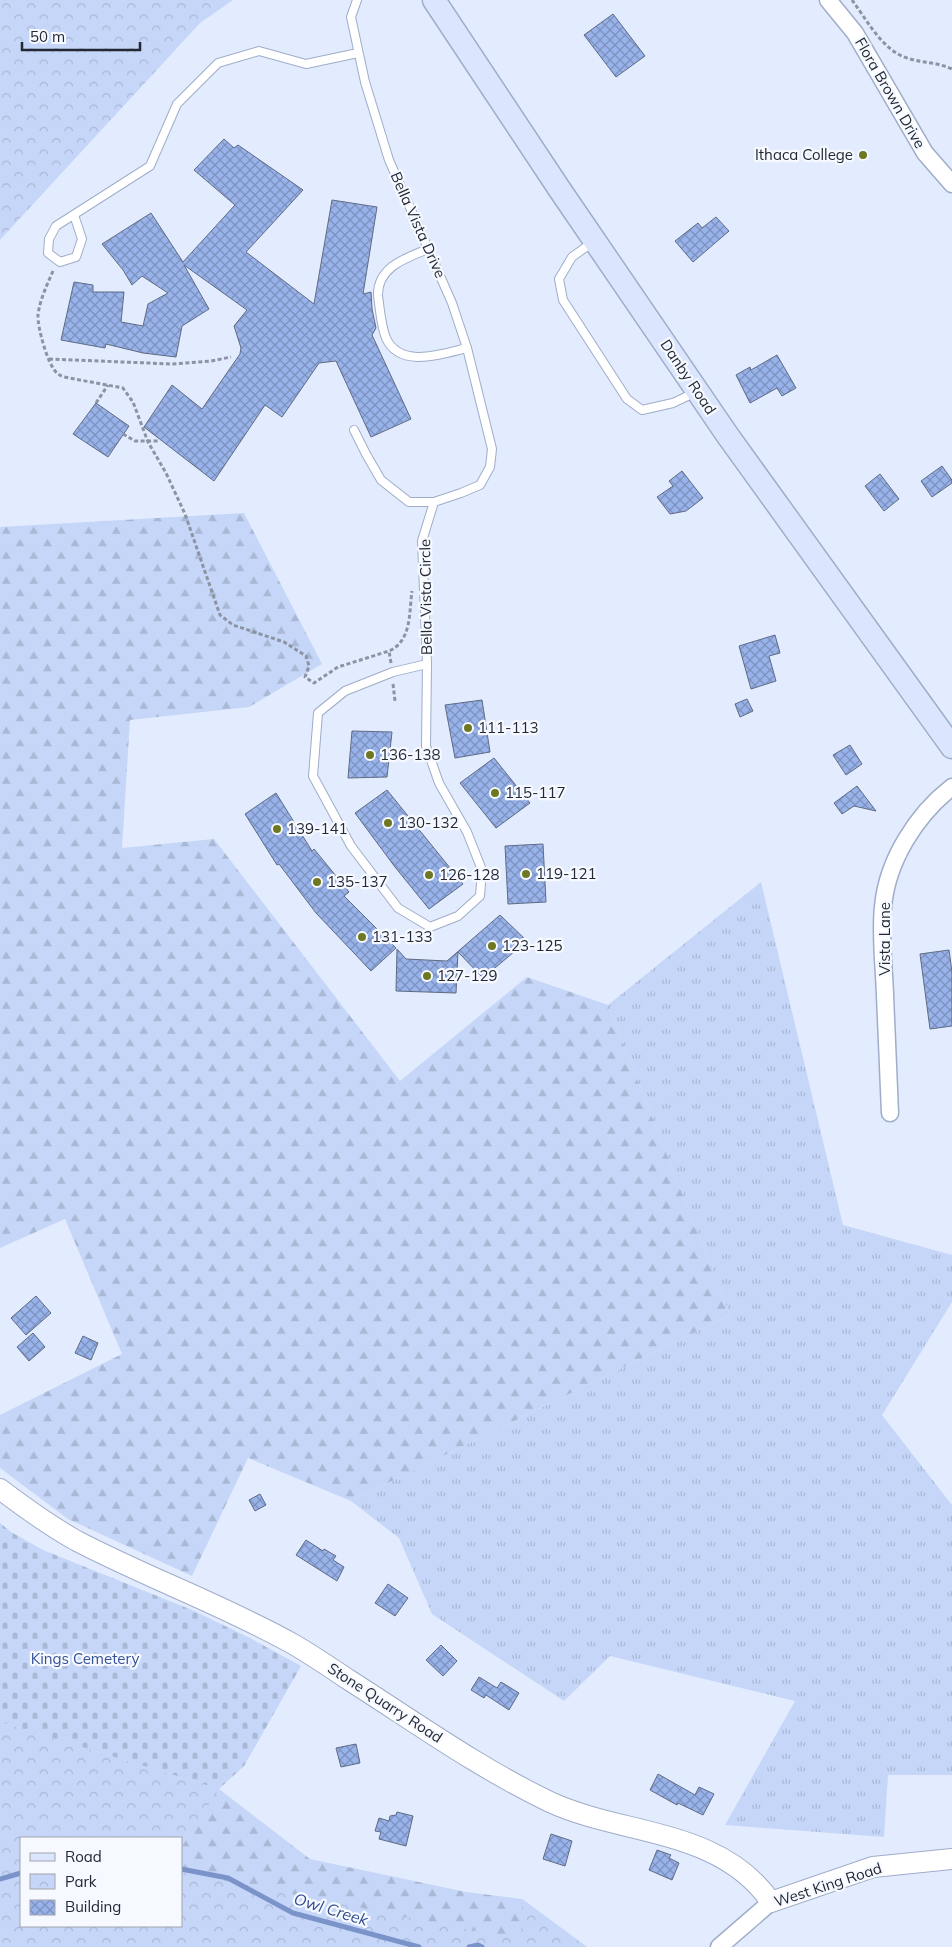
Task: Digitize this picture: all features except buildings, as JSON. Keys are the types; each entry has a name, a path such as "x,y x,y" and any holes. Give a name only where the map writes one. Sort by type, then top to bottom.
{"main road":[{"name":"Danby Road","path":"434,0 594,240 698,391 952,747"}],"street":[{"name":"Flora Brown Drive","path":"828,0 855,33 925,153 952,184"},
{"name":"Vista Lane","path":"890,1113 882,907 892,869 901,848 932,806 952,787"},
{"name":"Stone Quarry Road","path":"0,1489 31,1513 76,1540 294,1644 510,1782 553,1803 595,1818 665,1834 713,1853 746,1873 762,1888 771,1902"},
{"name":"West King Road","path":"718,1947 771,1902 873,1867 952,1859"}],"lane":[{"name":"Bella Vista Drive","path":"357,0 351,17 365,82 389,160 452,303 473,366 492,449 490,467 480,484 434,502"},
{"path":"74,215 82,239 76,257 60,262 48,253 49,239 56,226 150,166 177,104 218,63 259,51 306,64 358,53"},
{"path":"594,240 572,258 559,279 564,300 627,400 642,410 672,403 698,391"},
{"path":"428,249 390,267 382,276 378,296 386,337 393,350 402,355 417,357 436,355 467,348"},
{"path":"354,430 382,480 409,502 434,502"},
{"name":"Bella Vista Circle","path":"427,664 393,672 345,691 318,713 313,776 351,846 398,908 430,927 458,916 480,896 482,870 467,832 439,783 426,746 427,664 422,541 434,502"}],"path":[{"path":"852,0 888,48 907,58 941,64 952,69"},
{"path":"53,271 40,301 37,318 49,359 56,373 64,377 123,388 133,402 148,442 166,474 184,514 220,614 233,625 284,642 306,656 309,666 305,677 314,683 338,667 397,647 403,641 407,630 412,586"},
{"path":"49,359 172,364 211,361 231,356"},
{"path":"96,403 108,385"},
{"path":"124,434 135,441 160,441"},
{"path":"389,651 395,701"}],"green space":[{"path":"0,0 233,0 200,23 0,240"},
{"path":"244,513 322,664 249,707 130,720 122,848 214,839 400,1081 527,977 608,1005 730,1315 351,1501 248,1458 192,1576 68,1519 0,1468 0,1415 122,1354 65,1219 0,1248 0,527"},
{"path":"761,882 843,1225 952,1255 952,1302 882,1415 952,1505 952,1775 888,1775 884,1837 725,1825 795,1701 610,1656 564,1701 432,1614 399,1538 351,1501 730,1315 608,1005"},
{"name":"Kings Cemetery","path":"0,1523 11,1532 43,1550 192,1610 250,1638 301,1666 244,1766 219,1789 0,1722"},
{"path":"0,1722 219,1789 310,1859 466,1892 522,1899 587,1947 0,1947"},
{"path":"0,1722 219,1789 182,1846 182,1837 20,1837 20,1927 182,1927 182,1872 521,1940 522,1899 587,1947 0,1947"}],"waterway":[{"name":"Owl Creek","path":"182,1869 228,1878 293,1913 419,1947"},
{"name":"Owl Creek","path":"0,1879 20,1873"},
{"name":"Owl Creek","path":"469,1947 478,1945 482,1947"}],"place":[{"name":"Ithaca College","path":"863,155"},
{"name":"111-113","path":"468,728"},
{"name":"136-138","path":"370,755"},
{"name":"115-117","path":"495,793"},
{"name":"130-132","path":"388,823"},
{"name":"139-141","path":"277,829"},
{"name":"119-121","path":"526,874"},
{"name":"126-128","path":"429,875"},
{"name":"135-137","path":"317,882"},
{"name":"131-133","path":"362,937"},
{"name":"123-125","path":"492,946"},
{"name":"127-129","path":"427,976"}]}
